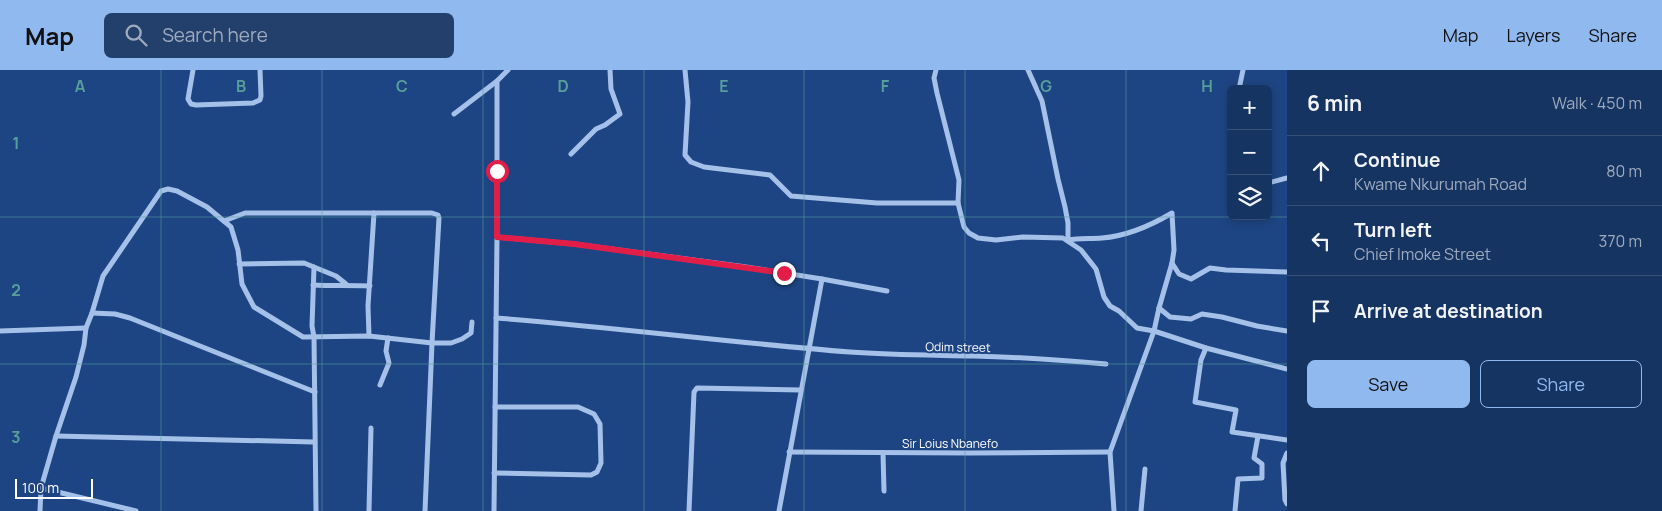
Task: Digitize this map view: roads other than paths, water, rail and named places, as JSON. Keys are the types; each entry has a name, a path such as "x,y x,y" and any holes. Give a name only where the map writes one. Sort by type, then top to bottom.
{"street":[{"path":"193,70 188,99 191,104 196,105 253,103 260,100 260,70"},
{"path":"454,114 497,81 508,70"},
{"path":"571,154 596,129 620,114 611,89 610,70"},
{"path":"685,70 688,102 685,155 691,162 704,167 770,175 790,196 877,203 958,203"},
{"path":"936,70 934,78 937,93 959,180 958,203 964,227 969,233 978,238 996,240 1023,237 1056,237 1068,240 1081,250 1096,269 1104,297 1110,306 1119,311 1137,328 1154,331 1206,348 1287,368"},
{"path":"1028,70 1042,101 1054,152 1058,180 1066,206 1068,240"},
{"path":"1240,85 1244,70"},
{"path":"494,511 497,81"},
{"path":"1272,183 1287,178"},
{"path":"40,511 41,488 76,377 86,328 103,276 161,191 168,189 177,191 207,207 231,227 235,238 242,284 258,310 303,337 368,336 432,343 451,343 471,333 472,322"},
{"path":"224,221 245,213 435,213 439,218 425,511"},
{"path":"368,336 374,213"},
{"path":"1068,240 1103,238 1135,232 1172,213 1174,250 1172,263 1154,331 1110,452 1114,511"},
{"path":"497,237 574,244 822,278 887,291"},
{"path":"239,264 304,263 336,276 346,284"},
{"path":"1172,263 1179,274 1191,279 1210,268 1287,272"},
{"path":"314,267 312,326 314,337 316,511"},
{"path":"779,511 822,278"},
{"path":"313,285 340,286 346,284 370,286"},
{"path":"1159,308 1170,317 1190,319 1202,314 1287,331"},
{"path":"92,313 130,318 315,392"},
{"name":"Odim street","path":"496,318 809,349 904,356 974,356 1106,364"},
{"path":"0,331 86,328"},
{"path":"380,385 389,363 386,351 388,338"},
{"path":"1206,348 1201,360 1195,402 1236,410 1232,432 1287,440"},
{"path":"689,511 694,392 697,388 801,390"},
{"path":"494,473 591,475 597,472 601,463 600,424 594,414 587,410 578,407 495,407"},
{"path":"369,511 371,428"},
{"path":"56,436 314,442"},
{"path":"1235,511 1238,479 1262,478 1262,464 1254,458 1258,436"},
{"name":"Sir Loius Nbanefo","path":"789,452 1110,452"},
{"path":"883,453 884,490"},
{"path":"1287,453 1283,463 1285,500 1287,504"},
{"path":"1142,511 1146,469"},
{"path":"41,488 136,511"}]}
